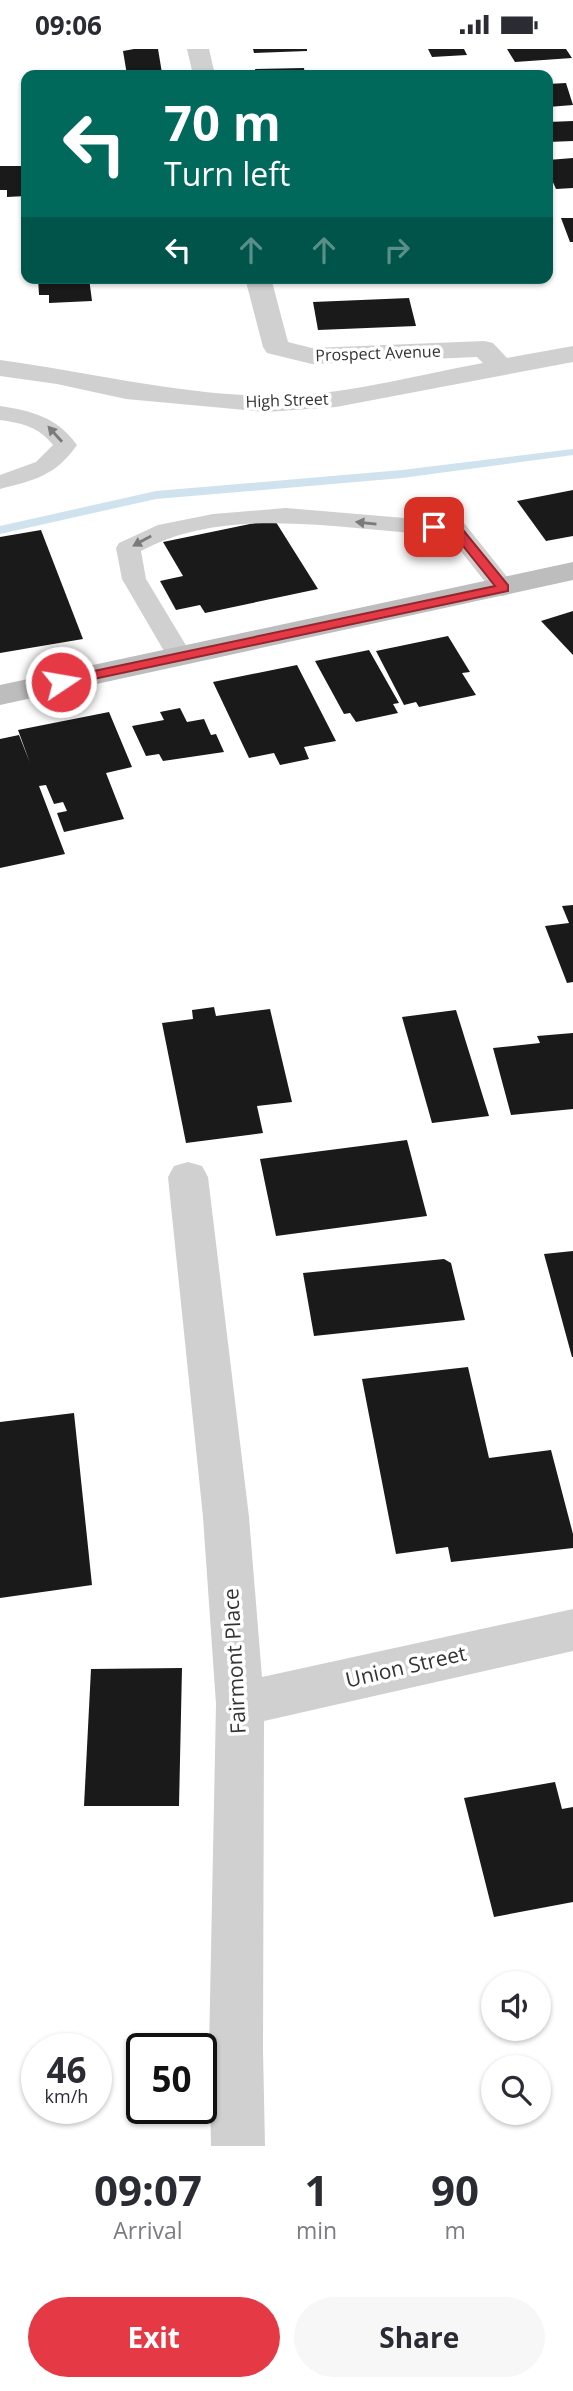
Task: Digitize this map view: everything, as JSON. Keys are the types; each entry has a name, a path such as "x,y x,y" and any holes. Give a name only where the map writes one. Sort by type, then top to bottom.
{"main road":[{"path":"0,695 573,571"}],"street":[{"path":"198,49 203,70"},
{"name":"Prospect Avenue","path":"260,284 276,347 312,356 484,349 503,368"},
{"name":"High Street","path":"0,368 57,376 126,391 266,404 335,399 573,355"},
{"name":"Fairmont Place","path":"188,1177 226,1517 240,1704 236,2050 238,2146"},
{"name":"Union Street","path":"240,1704 573,1630"}],"lane":[{"path":"0,413 18,415 52,427 65,445 54,463 37,472 0,482"},
{"path":"180,657 134,579 128,548 158,532 213,521 286,515 392,526 455,528 503,588"}],"building":[{"path":"158,49 162,70 126,70 123,51"},
{"path":"253,49 307,49 307,51 254,53"},
{"path":"428,49 464,49 467,55 432,57"},
{"path":"507,49 566,49 572,58 515,62"},
{"path":"304,68 304,70 255,70"},
{"path":"566,83 573,105 553,107 553,84"},
{"path":"573,121 573,141 553,142 553,122"},
{"path":"573,158 573,188 556,189 553,182 553,160"},
{"path":"0,166 21,166 21,196 7,197 7,190 0,190"},
{"path":"561,218 573,218 573,242 570,242"},
{"path":"38,284 90,284 92,301 49,303 49,295 39,295"},
{"path":"409,298 416,326 318,330 313,302"},
{"path":"573,490 573,536 546,541 517,501"},
{"path":"274,519 318,589 205,613 200,605 176,610 160,581 183,576 163,542"},
{"path":"41,530 83,639 0,653 0,537"},
{"path":"573,611 573,655 541,621"},
{"path":"448,636 470,672 462,673 476,695 419,707 416,702 404,705 376,651"},
{"path":"369,650 399,703 393,704 398,713 356,722 350,713 344,714 315,661"},
{"path":"297,665 336,741 304,747 309,759 280,765 274,753 249,758 213,682"},
{"path":"180,708 187,722 204,719 211,735 216,734 224,752 163,761 159,754 146,756 132,726 164,720 160,712"},
{"path":"109,712 132,767 106,773 124,819 64,832 57,813 67,811 63,802 54,804 46,785 39,786 65,854 0,868 0,739 19,735 30,763 18,730"},
{"path":"573,905 573,982 567,983 545,926 569,923 562,906"},
{"path":"214,1007 216,1016 270,1009 292,1102 257,1106 263,1133 186,1143 162,1023 193,1019 192,1010"},
{"path":"456,1010 489,1116 432,1123 402,1017"},
{"path":"573,1033 573,1109 511,1115 493,1048 540,1043 537,1036"},
{"path":"407,1140 427,1216 276,1236 260,1159"},
{"path":"573,1251 573,1357 572,1357 544,1254"},
{"path":"444,1259 451,1263 465,1320 314,1336 303,1273"},
{"path":"468,1367 489,1458 551,1450 573,1534 573,1548 451,1562 448,1547 396,1554 362,1379"},
{"path":"74,1413 92,1585 0,1598 0,1422"},
{"path":"182,1668 179,1806 84,1806 91,1669"},
{"path":"555,1782 562,1809 573,1807 573,1902 494,1917 464,1798"}],"waterway":[{"path":"0,530 156,495 402,474 573,452"}],"route":[{"path":"61,682 503,588 455,528 434,527"}]}
